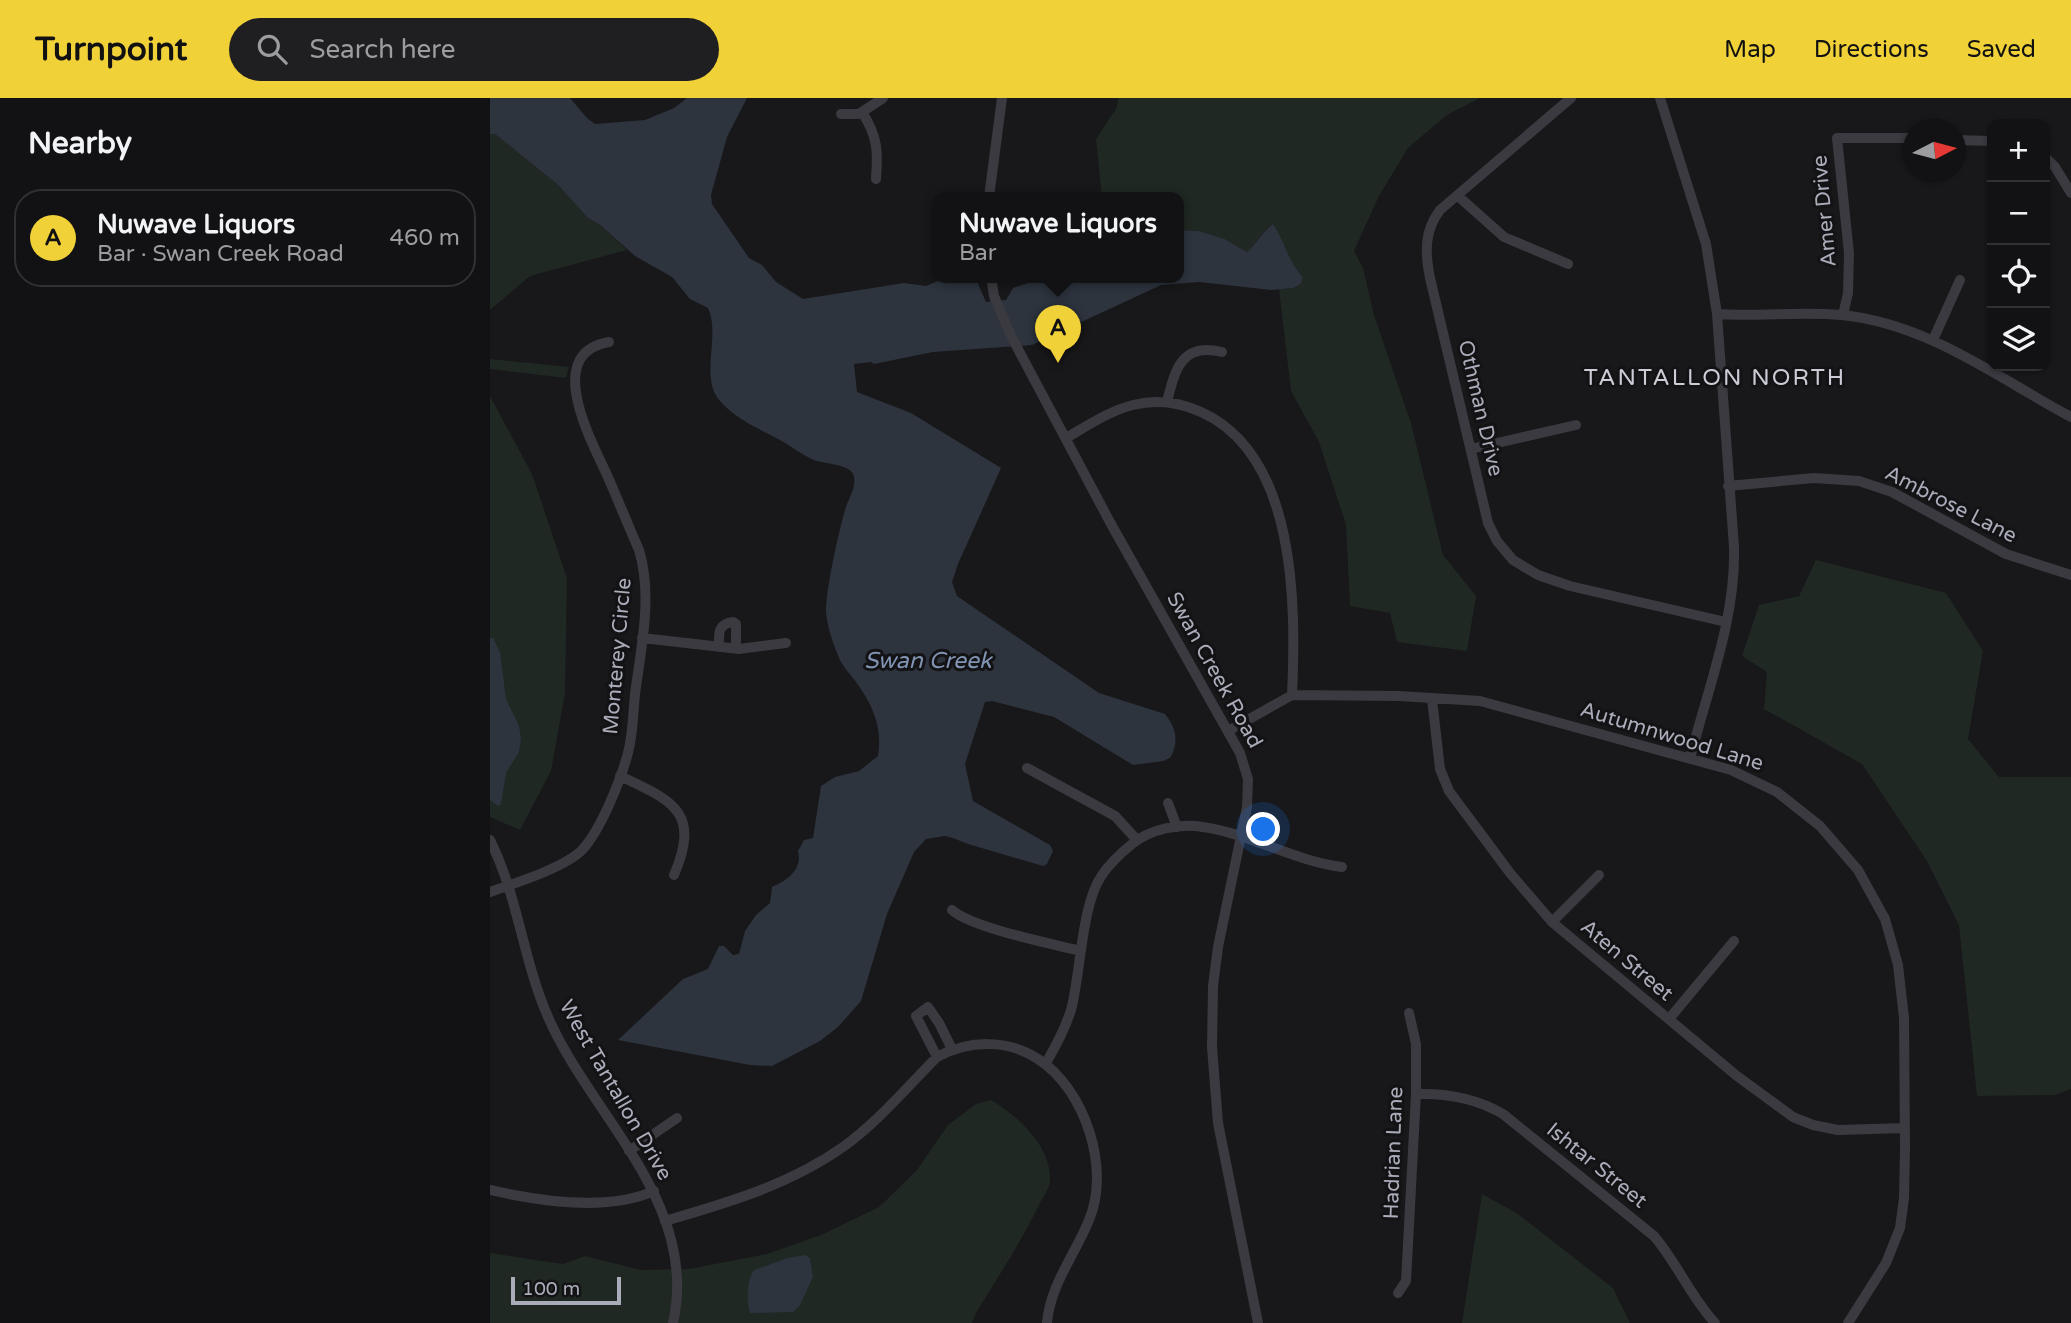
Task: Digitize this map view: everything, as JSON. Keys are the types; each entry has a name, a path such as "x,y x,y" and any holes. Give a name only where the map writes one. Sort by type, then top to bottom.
{"street":[{"path":"841,114 862,112 883,98"},
{"path":"990,192 1002,98"},
{"name":"Othman Drive","path":"1571,98 1440,210 1427,238 1426,253 1430,278 1491,530 1507,554 1524,568 1570,586 1726,622"},
{"path":"1660,98 1706,244 1717,314 1734,562 1721,648 1690,759"},
{"path":"862,112 875,137 878,150 876,179"},
{"name":"Amer Drive","path":"1843,315 1848,293 1849,253 1837,138 1903,138"},
{"path":"1966,140 1987,141"},
{"path":"2050,162 2071,193"},
{"path":"1458,196 1504,237 1569,264"},
{"path":"1933,340 1960,280"},
{"name":"Swan Creek Road","path":"992,283 1003,321 1017,349 1247,768 1247,807 1218,947 1213,986 1212,1047 1218,1123 1258,1323"},
{"path":"1717,314 1843,315 1933,340 2071,417"},
{"name":"Monterey Circle","path":"490,892 555,866 579,853 593,836 620,776 630,741 642,638 645,585 641,557 580,413 575,393 576,370 584,355 596,344 609,342"},
{"path":"1167,402 1176,371 1190,354 1203,349 1222,352"},
{"path":"1066,438 1133,405 1167,402 1195,409 1234,432 1254,456 1270,484 1279,517 1290,581 1294,655 1292,695"},
{"path":"1471,449 1576,425"},
{"name":"Ambrose Lane","path":"1728,486 1814,478 1858,481 1892,492 2021,561 2071,575"},
{"path":"719,647 720,628 723,624 733,622 736,624 736,649"},
{"path":"642,638 736,649 786,643"},
{"name":"Autumnwood Lane","path":"1228,731 1292,695 1399,696 1487,703 1752,778 1799,808 1839,846 1867,885 1891,938 1902,985 1904,1018 1904,1198 1898,1237 1886,1263 1848,1323"},
{"name":"Aten Street","path":"1433,699 1440,769 1449,791 1510,873 1552,922 1763,1096 1804,1122 1838,1130 1905,1128"},
{"path":"1027,768 1115,816 1137,840"},
{"path":"620,776 660,794 677,809 682,822 684,841 674,875"},
{"path":"1168,803 1177,827"},
{"path":"1046,1063 1068,1020 1097,883 1110,864 1137,840 1151,833 1177,827 1204,827 1321,865 1342,867"},
{"name":"West Tantallon Drive","path":"490,840 502,867 534,982 549,1020 573,1064 654,1191 670,1237 676,1274 677,1298 673,1323"},
{"path":"1552,922 1599,875"},
{"path":"952,910 963,917 1019,936 1081,951"},
{"path":"1669,1020 1734,940"},
{"path":"937,1058 918,1023 916,1016 919,1012 928,1007 952,1049"},
{"name":"Hadrian Lane","path":"1398,1293 1406,1281 1416,1094 1416,1044 1409,1013"},
{"path":"664,1221 759,1192 806,1171 859,1135 937,1058 952,1049 977,1044 1001,1045 1024,1051 1046,1063 1069,1091 1087,1122 1097,1172 1090,1218 1056,1285 1050,1301 1047,1323"},
{"name":"Ishtar Street","path":"1416,1094 1468,1099 1486,1104 1503,1114 1654,1236 1715,1323"},
{"path":"629,1151 677,1118"},
{"path":"490,1190 515,1196 586,1202 628,1200 654,1191"}],"shaded area":[{"path":"1118,98 1480,98 1447,115 1408,148 1379,196 1354,251 1363,268 1374,315 1411,423 1443,555 1476,596 1467,651 1397,642 1390,613 1350,606 1346,525 1319,442 1291,391 1279,289 1293,288 1301,284 1303,277 1290,259 1273,224 1247,252 1225,239 1199,231 1184,230 1184,192 1101,192 1096,139 1117,107"},
{"path":"490,134 495,134 557,184 588,218 600,225 627,250 530,276 490,310"},
{"path":"490,359 569,367 566,378 490,369"},
{"path":"490,396 532,474 567,578 565,693 551,771 520,830 490,817"},
{"path":"1816,560 1946,593 1983,651 1968,739 1999,777 2071,777 2071,1089 2055,1095 1977,1096 1959,925 1927,861 1862,764 1764,709 1767,672 1742,656 1759,605 1799,596"},
{"path":"991,1100 1031,1133 1045,1156 1050,1180 1025,1232 972,1323 490,1323 490,1253 563,1264 585,1256 641,1270 689,1269 767,1254 821,1235 879,1207 917,1170 948,1125 976,1104"},
{"path":"1482,1194 1518,1214 1613,1288 1630,1323 1462,1323"}],"water":[{"name":"Swan Creek","path":"490,98 570,98 595,124 645,120 674,108 687,98 747,98 727,137 711,195 712,204 749,258 762,265 776,282 803,299 904,283 926,286 933,283 978,283 986,302 1006,300 1013,288 1028,283 1184,283 1184,230 1199,231 1225,239 1247,252 1273,224 1303,277 1301,284 1293,288 1271,290 1199,282 1161,285 1032,345 933,352 874,364 854,364 857,392 911,413 1001,468 958,564 952,582 957,596 1099,693 1165,714 1172,724 1176,740 1171,757 1164,761 1133,765 1054,717 992,701 985,702 965,764 973,801 1050,845 1053,851 1047,864 1043,866 945,836 926,839 914,852 887,914 861,1001 838,1027 820,1041 772,1066 750,1065 618,1040 683,979 708,969 719,946 724,946 733,955 739,954 745,931 756,915 770,903 772,887 792,874 796,869 798,851 804,840 813,838 821,786 835,777 859,771 878,756 879,735 875,716 862,690 840,660 826,615 831,573 842,520 853,488 853,474 847,468 814,460 754,427 726,408 714,392 711,381 712,331 708,308 690,299 672,277 635,256 600,225 588,218 557,184 495,134 490,134"},
{"path":"490,638 493,638 500,652 506,699 519,726 521,739 519,752 506,773 501,804 498,806 490,800"},
{"path":"805,1255 810,1258 813,1277 800,1305 793,1312 750,1313 748,1290 754,1270"}],"place":[{"name":"Nuwave Liquors","path":"1058,363"}],"district":[{"name":"TANTALLON NORTH","path":"1715,377"}]}
